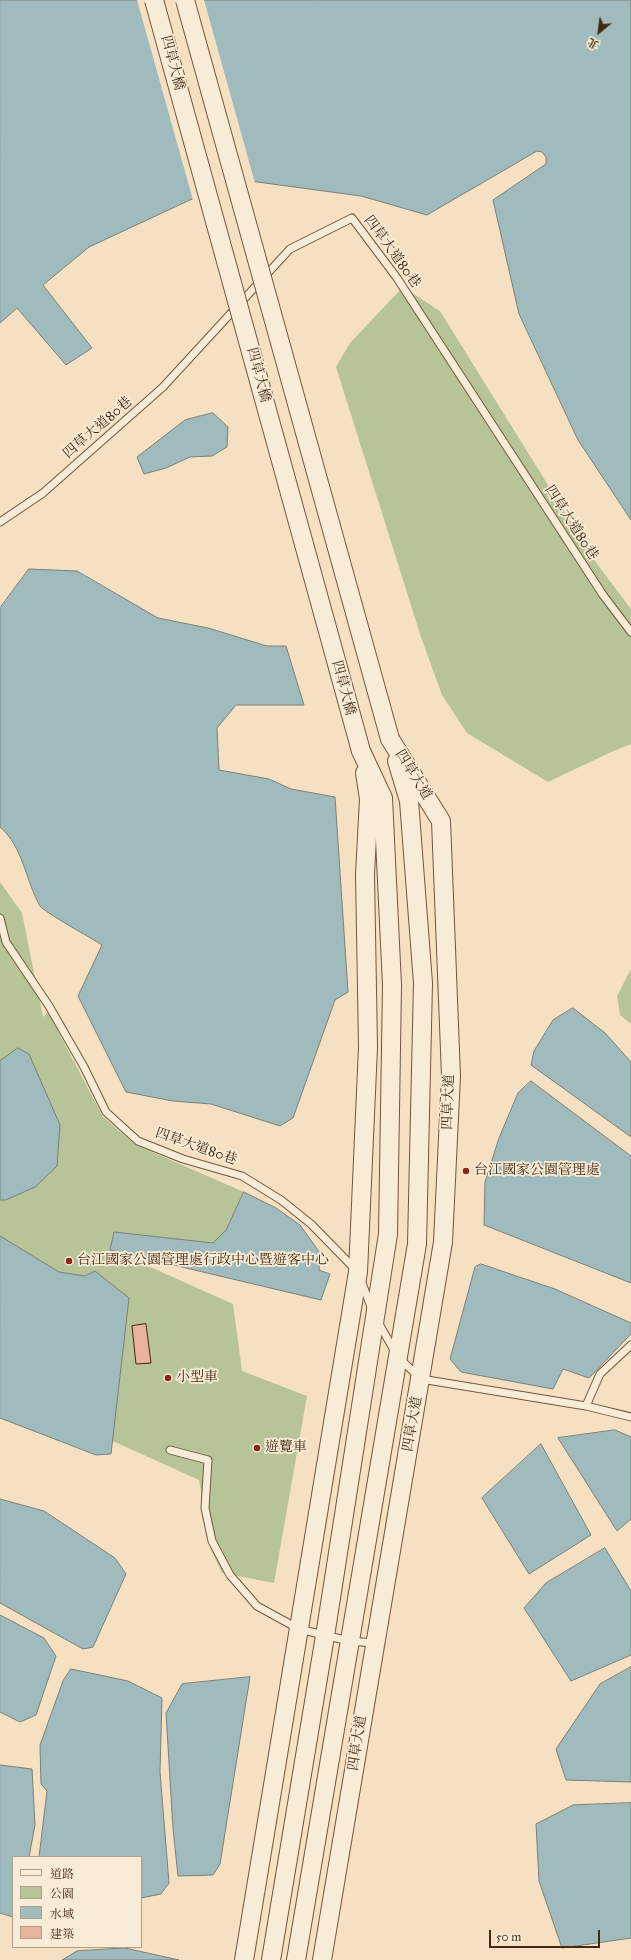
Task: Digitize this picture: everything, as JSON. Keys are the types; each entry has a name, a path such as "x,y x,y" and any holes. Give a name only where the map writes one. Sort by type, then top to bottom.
{"street":[{"name":"四草大橋","path":"154,0 361,751"},
{"name":"四草大橋","path":"185,0 390,739"},
{"name":"四草大道","path":"296,1960 417,1244 423,984 409,801 390,739"},
{"name":"四草大道","path":"322,1960 443,1242 451,1076 441,820 390,739"},
{"path":"244,1960 358,1272 368,1047 365,874 369,799 361,751"},
{"path":"271,1960 325,1636 388,1234 392,985 383,798 361,751"}],"lane":[{"name":"四草大道80巷","path":"0,522 43,493 163,387 290,249 352,218 397,278 603,595 631,632"},
{"name":"四草大道80巷","path":"0,918 6,942 49,1006 84,1068 106,1112 138,1141 183,1159 242,1176 281,1200 311,1224 358,1272 375,1318 398,1357 421,1379"},
{"path":"586,1406 600,1374 631,1345"},
{"path":"421,1379 586,1406 631,1417"},
{"path":"170,1450 208,1460 205,1508 212,1541 230,1575 257,1606 299,1629 325,1636 375,1643"}],"green space":[{"path":"403,287 440,311 597,564 631,609 631,744 548,782 467,733 442,695 421,637 336,367 350,343"},
{"name":"台江國家公園管理處行政中心暨遊客中心","path":"0,882 22,913 43,1017 48,1012 103,1117 136,1145 244,1192 226,1230 213,1243 114,1232 110,1249 233,1304 242,1371 307,1396 274,1583 222,1573 210,1548 199,1480 0,1390"},
{"path":"631,969 631,1024 620,1015 617,996"}],"water":[{"path":"0,0 631,0 631,520 578,440 519,314 493,200 546,164 546,157 542,152 537,151 427,215 361,196 235,179 89,247 43,285 92,348 66,365 17,308 0,323"},
{"path":"213,413 228,427 227,447 212,456 190,457 166,468 144,474 137,457 185,420"},
{"path":"29,569 77,571 158,618 208,628 267,646 286,646 304,705 236,705 217,728 219,770 269,779 291,789 335,797 348,992 335,1000 293,1118 280,1126 211,1104 173,1101 126,1092 78,996 102,945 40,906 14,844 0,827 0,608"},
{"path":"573,1008 605,1033 631,1062 631,1137 531,1065 534,1051 553,1020"},
{"path":"18,1048 29,1054 60,1125 57,1166 35,1187 6,1200 0,1200 0,1061"},
{"path":"531,1081 631,1156 631,1283 484,1225 485,1182 499,1138 518,1093"},
{"path":"244,1192 276,1208 300,1225 320,1253 319,1270 330,1274 321,1300 110,1250 114,1232 213,1243 226,1230"},
{"path":"0,1236 59,1272 85,1276 95,1271 129,1298 111,1454 96,1455 0,1418"},
{"path":"481,1264 555,1289 631,1323 631,1334 589,1378 563,1369 553,1389 461,1372 450,1359 475,1267"},
{"path":"615,1430 631,1437 631,1519 617,1531 558,1438"},
{"path":"541,1444 591,1535 529,1574 482,1498"},
{"path":"0,1499 44,1511 115,1558 126,1574 93,1647 83,1649 0,1603"},
{"path":"605,1548 631,1591 631,1655 571,1681 524,1608 546,1583"},
{"path":"0,1615 44,1638 56,1656 36,1715 20,1722 0,1712"},
{"path":"631,1667 631,1782 566,1780 556,1749 600,1684"},
{"path":"71,1669 128,1681 162,1698 160,1772 169,1883 161,1894 142,1898 142,1856 39,1856 47,1791 41,1784 40,1745 63,1681"},
{"path":"250,1677 220,1864 213,1875 178,1876 173,1829 166,1713 182,1684"},
{"path":"0,1765 32,1769 35,1825 29,1856 12,1856 12,1917 0,1913"},
{"path":"631,1803 631,1938 562,1948 539,1881 536,1824 573,1805"},
{"path":"125,1948 179,1960 62,1960 77,1951"}],"pier":[{"path":"137,0 204,0 255,183 235,181 193,200"}],"building":[{"path":"146,1324 151,1363 136,1364 132,1326"}],"place":[{"name":"台江國家公園管理處","path":"466,1171"},
{"name":"台江國家公園管理處行政中心暨遊客中心","path":"69,1261"},
{"name":"小型車","path":"168,1378"},
{"name":"遊覽車","path":"257,1448"}]}
